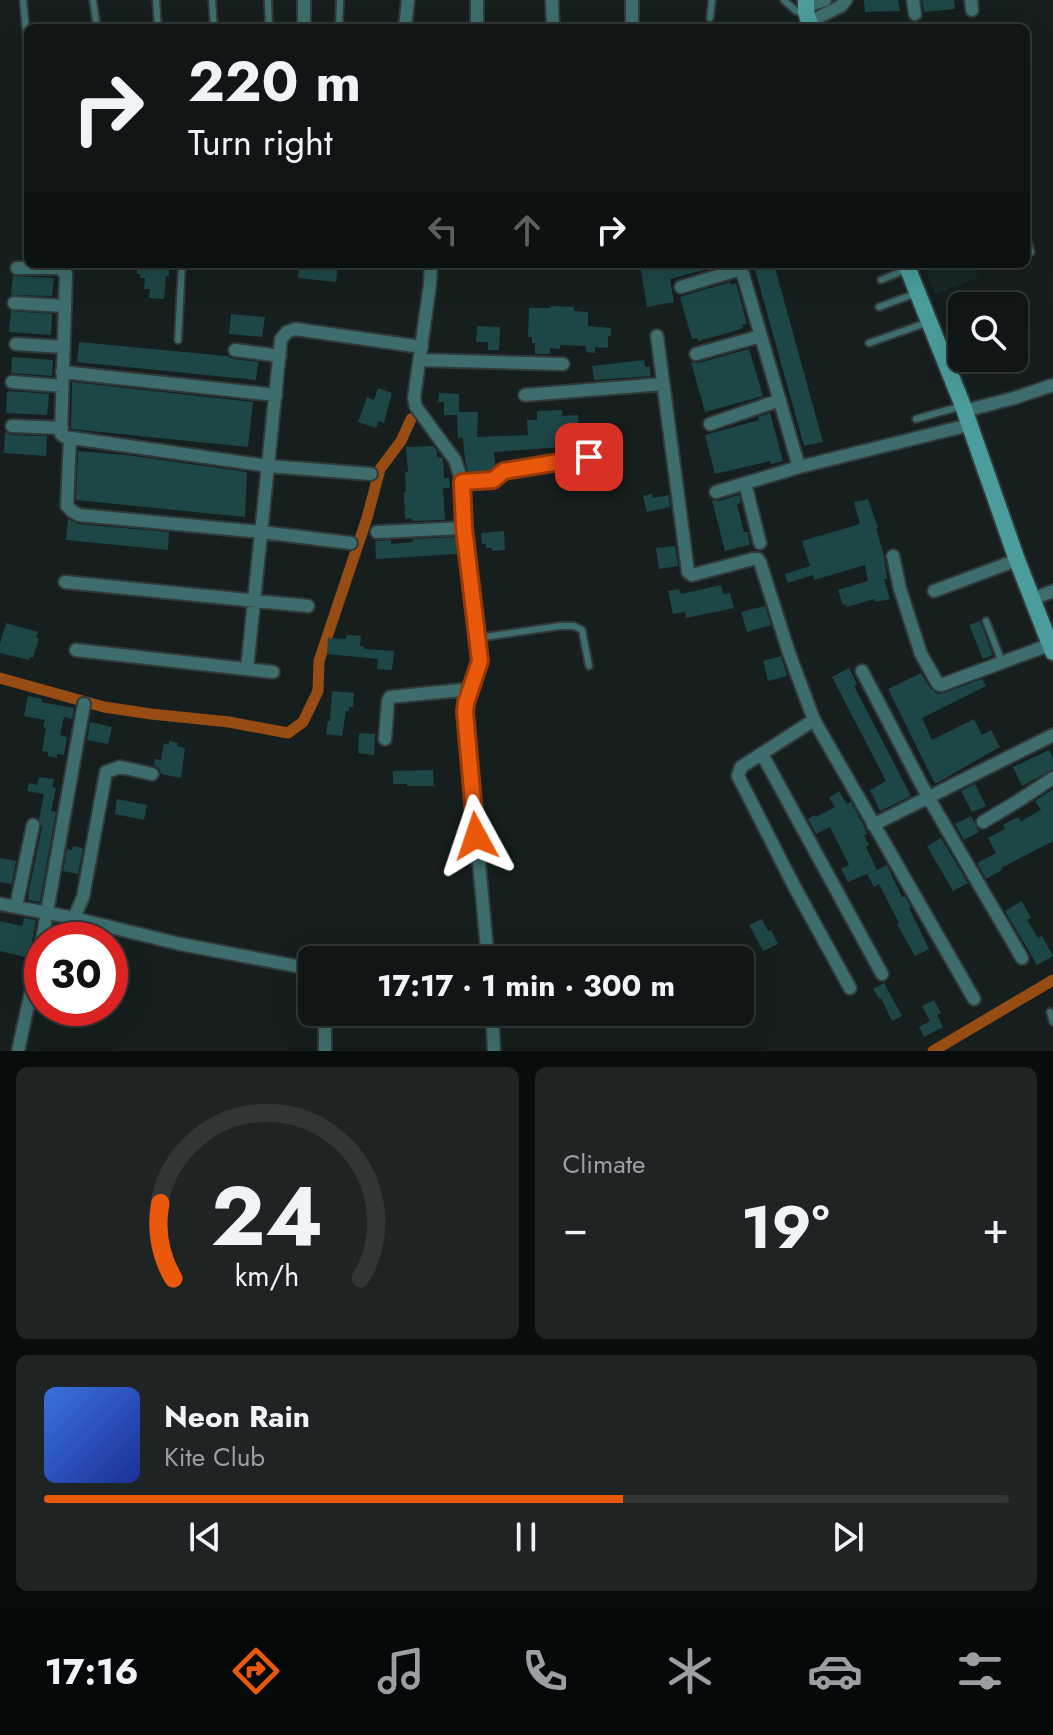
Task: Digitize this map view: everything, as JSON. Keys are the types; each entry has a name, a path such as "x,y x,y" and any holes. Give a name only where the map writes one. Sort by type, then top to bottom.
{"main road":[{"path":"908,268 1051,648"}],"street":[{"path":"304,0 304,24"},
{"path":"405,24 408,0"},
{"path":"477,0 477,24"},
{"path":"552,0 553,24"},
{"path":"632,0 632,24"},
{"path":"808,14 825,0"},
{"path":"808,14 841,6 846,0"},
{"path":"913,0 915,14"},
{"path":"17,268 59,268 66,274 62,386 67,506 72,511 79,515 351,543"},
{"path":"431,268 414,398 416,407 455,460 462,482 464,528 480,661 465,712 487,946"},
{"path":"681,287 735,268"},
{"path":"742,268 799,467"},
{"path":"14,303 64,306"},
{"path":"247,669 281,339 287,332 295,329 421,354 563,364"},
{"path":"657,336 688,572 692,575 758,559 814,720 974,999"},
{"path":"696,354 761,336"},
{"path":"16,344 63,347"},
{"path":"235,350 280,356"},
{"path":"62,372 276,395"},
{"path":"12,382 62,386"},
{"path":"525,395 663,384"},
{"path":"716,492 1053,385"},
{"path":"710,424 780,400"},
{"path":"12,426 268,466 371,474"},
{"path":"745,483 760,543"},
{"path":"377,532 464,528"},
{"path":"893,556 921,654 936,683 941,685 1051,648"},
{"path":"934,591 1017,560"},
{"path":"65,582 308,606"},
{"path":"1032,599 1053,591"},
{"path":"76,650 273,672"},
{"path":"862,671 928,797 1022,958"},
{"path":"385,739 390,697 471,689"},
{"path":"46,922 84,704"},
{"path":"814,720 741,767 738,776 850,988"},
{"path":"873,825 1053,735"},
{"path":"762,754 882,974"},
{"path":"74,918 83,897 106,772 120,767 152,774"},
{"path":"983,822 1053,778"},
{"path":"16,907 33,825"},
{"path":"0,904 298,966"},
{"path":"18,1051 24,1024"},
{"path":"325,1026 325,1051"},
{"path":"493,1026 494,1051"}],"lane":[{"path":"23,0 25,24"},
{"path":"93,0 96,24"},
{"path":"156,0 158,24"},
{"path":"212,0 214,24"},
{"path":"268,0 269,24"},
{"path":"339,24 340,0"},
{"path":"710,18 712,0"},
{"path":"784,0 796,11 808,14"},
{"path":"178,340 182,268"},
{"path":"881,280 903,268"},
{"path":"879,307 918,293"},
{"path":"869,343 929,322"},
{"path":"916,419 965,414"},
{"path":"462,482 493,480 504,471 617,453"},
{"path":"986,621 1002,662"},
{"path":"477,638 574,626 582,630 589,666"},
{"path":"1050,1012 1053,1022"}],"shaded area":[{"path":"925,268 974,268 978,278 935,294"}],"building":[{"path":"864,0 898,0 900,11 865,12"},
{"path":"922,0 954,0 955,9 924,12"},
{"path":"137,268 169,268 164,299 149,298 150,289 144,289 145,278 137,274"},
{"path":"299,268 338,268 336,282 298,278"},
{"path":"641,268 711,268 670,279 674,302 647,307"},
{"path":"755,268 775,268 823,442 804,446"},
{"path":"13,276 54,278 52,296 11,295"},
{"path":"730,282 731,285 736,283 747,324 728,333 698,341 698,338 692,339 680,297"},
{"path":"574,307 574,311 588,312 588,326 611,328 608,348 595,347 595,353 586,352 586,346 560,345 560,349 550,348 550,354 535,354 535,343 532,343 532,337 528,337 529,308"},
{"path":"11,311 52,314 51,335 9,332"},
{"path":"231,314 265,317 262,337 229,334"},
{"path":"477,326 500,327 499,350 488,350 488,342 476,342"},
{"path":"79,342 226,356 258,362 256,380 77,362"},
{"path":"749,349 763,396 705,412 691,362 698,363"},
{"path":"12,357 53,360 52,376 11,373"},
{"path":"644,360 645,367 650,367 651,376 594,380 592,366"},
{"path":"72,382 253,402 248,447 71,429"},
{"path":"378,388 392,393 384,423 379,421 376,428 358,422 367,397 374,400"},
{"path":"7,392 49,394 47,415 6,413"},
{"path":"439,393 459,394 459,412 478,412 477,437 528,435 527,420 537,420 537,411 562,410 562,416 578,415 579,431 616,429 617,443 494,452 496,470 468,472 463,438 458,438 457,415 444,415 444,402 438,402"},
{"path":"770,413 783,461 771,464 770,461 715,474 705,435 759,420 758,417"},
{"path":"5,432 47,436 46,456 4,453"},
{"path":"433,446 437,457 443,458 444,478 449,478 450,488 443,488 444,520 405,519 406,447"},
{"path":"78,451 247,472 245,517 76,500"},
{"path":"652,494 653,498 669,495 670,507 647,512 643,496"},
{"path":"739,495 741,503 737,504 750,545 725,551 712,500"},
{"path":"868,499 878,528 887,579 884,579 890,599 875,602 874,599 847,607 843,605 838,590 868,581 865,565 814,580 813,575 788,583 785,574 810,566 802,541 860,524 854,502"},
{"path":"68,519 78,524 169,532 168,550 66,540"},
{"path":"504,531 505,550 492,551 492,548 482,544 481,533"},
{"path":"456,537 457,554 376,559 375,541 391,540 391,544 413,542 413,539"},
{"path":"675,546 678,566 659,569 656,548"},
{"path":"721,585 723,594 730,593 734,608 686,618 685,612 673,614 668,591 679,589 681,594"},
{"path":"765,606 771,625 747,632 741,612"},
{"path":"980,621 993,655 983,659 969,625"},
{"path":"6,623 38,632 33,658 29,660 0,653"},
{"path":"346,635 361,636 360,646 364,649 394,651 392,670 377,669 378,659 327,654 328,638 346,639"},
{"path":"781,656 787,676 768,681 763,661"},
{"path":"849,668 857,684 854,686 911,796 880,811 870,790 886,781 832,677"},
{"path":"921,673 930,688 938,694 982,679 986,686 922,718 932,740 974,719 982,735 991,730 1000,747 935,784 888,689"},
{"path":"332,691 354,693 353,707 346,711 342,736 326,734"},
{"path":"28,696 42,699 41,702 74,708 72,719 64,717 60,735 67,737 64,755 57,754 57,758 42,751 45,720 24,716"},
{"path":"90,722 112,727 108,744 87,740"},
{"path":"359,733 375,734 374,755 358,753"},
{"path":"169,741 185,748 181,778 161,774 154,765 155,759 161,760 164,743 169,745"},
{"path":"1049,750 1053,769 1022,786 1013,767"},
{"path":"433,770 434,786 393,784 393,771"},
{"path":"39,777 54,779 52,787 56,788 51,811 56,812 40,902 28,900 28,895 42,827 39,819 44,794 27,791 29,783 37,785"},
{"path":"975,784 986,806 972,812 961,791"},
{"path":"1053,789 1053,841 986,879 977,863 996,853 988,838 1018,817 1021,821 1041,810 1035,801"},
{"path":"839,791 847,804 851,802 863,824 869,845 866,847 877,870 887,865 902,897 905,896 911,907 929,949 915,956 879,884 874,887 867,874 848,882 841,869 849,865 830,827 816,834 808,819 835,807 829,798"},
{"path":"117,799 147,805 144,820 115,814"},
{"path":"971,816 979,832 964,840 955,824"},
{"path":"941,838 968,883 953,891 927,846"},
{"path":"73,846 83,848 78,874 63,871 67,849 72,850"},
{"path":"0,858 16,861 12,884 0,882"},
{"path":"1022,901 1031,918 1027,920 1038,938 1042,936 1053,956 1037,965 1005,911"},
{"path":"24,918 36,920 24,922 24,957 0,951 0,921 22,926"},
{"path":"762,919 778,944 763,951 749,925"},
{"path":"884,983 902,1016 892,1021 873,989"},
{"path":"934,1000 941,1013 937,1015 943,1027 924,1037 919,1027 930,1021 922,1006"}],"waterway":[{"path":"0,678 104,707 229,722 288,733 303,722 318,691 319,661 367,518 380,469 401,441 411,419"},
{"path":"933,1051 1053,980"}],"route":[{"path":"476,836 465,712 480,661 464,528 462,482 493,480 504,471 589,457"}]}
